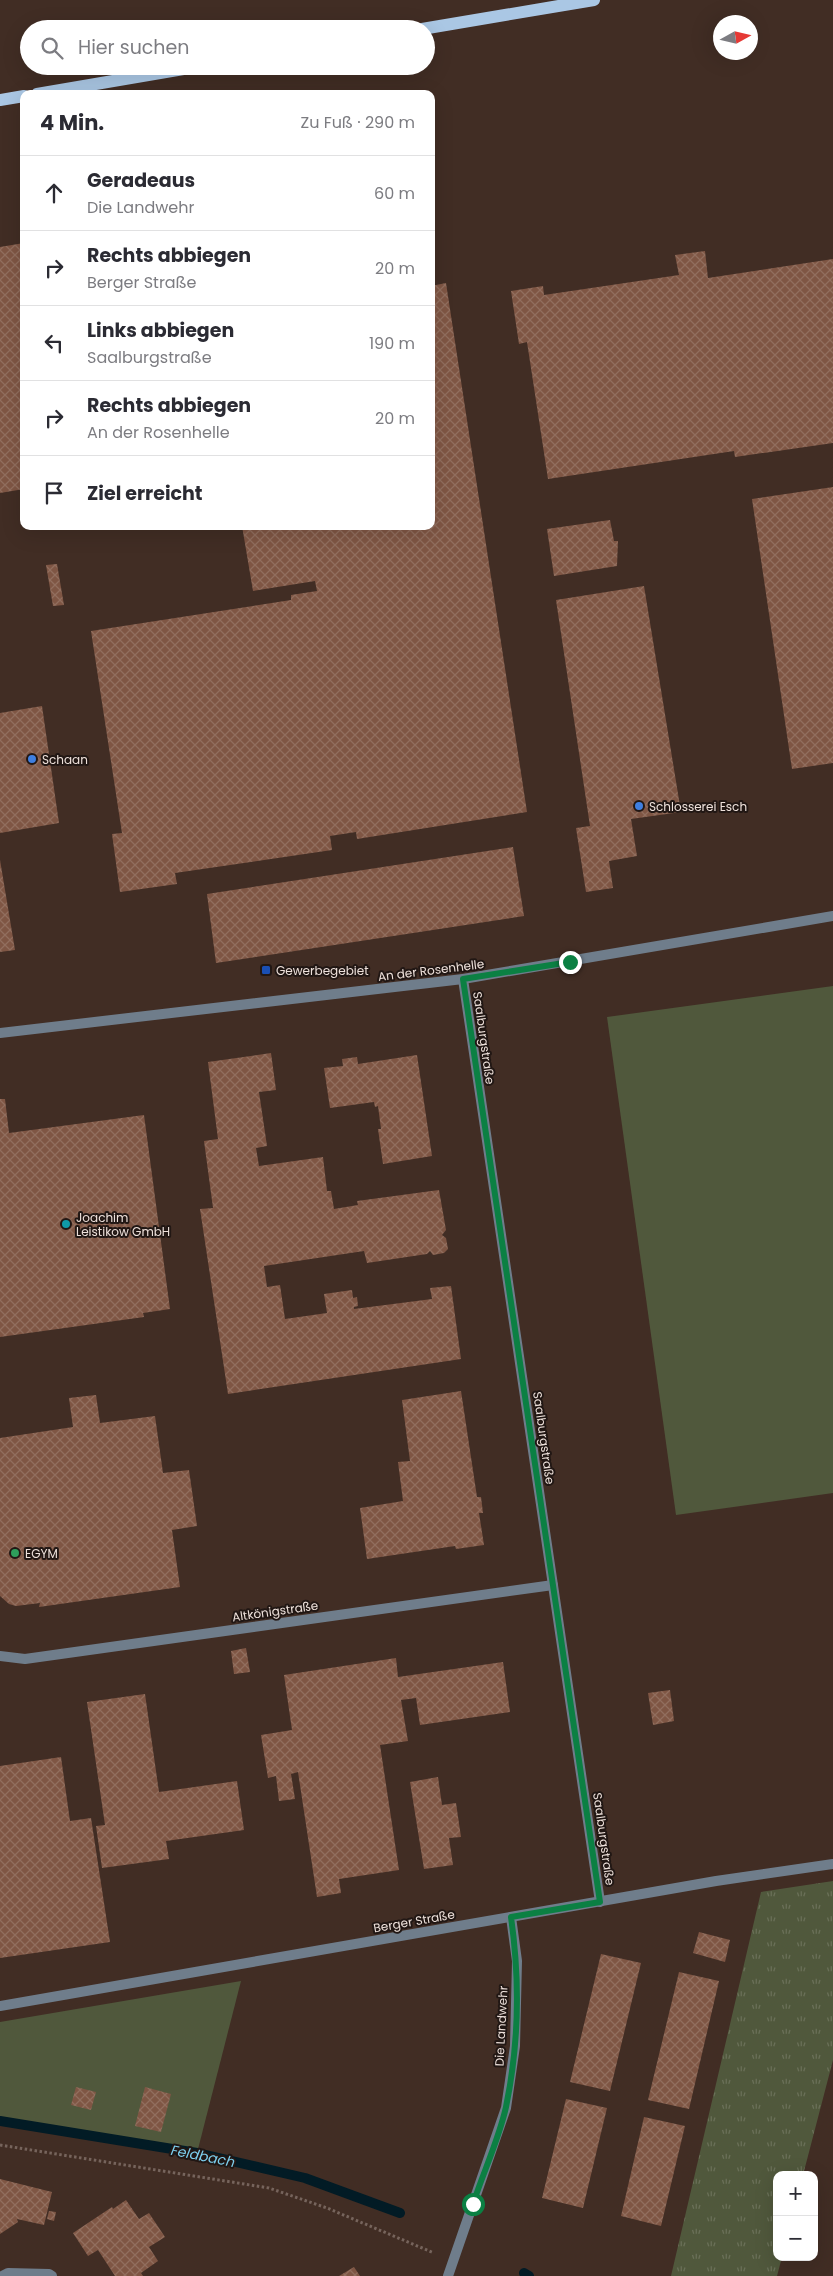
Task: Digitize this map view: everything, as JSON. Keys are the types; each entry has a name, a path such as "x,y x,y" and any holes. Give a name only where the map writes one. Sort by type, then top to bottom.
{"main road":[{"path":"435,27 594,0"},
{"path":"60,90 148,75"},
{"path":"0,100 20,97"}],"street":[{"name":"An der Rosenhelle","path":"0,1033 463,979 833,916"},
{"name":"Saalburgstraße","path":"463,979 600,1902"},
{"name":"Altkönigstraße","path":"0,1656 25,1659 553,1585"},
{"name":"Berger Straße","path":"0,2006 716,1881 833,1864"},
{"name":"Die Landwehr","path":"448,2276 506,2108 515,2046 517,1961 511,1917"},
{"path":"2,2276 8,2273 49,2274 52,2276"}],"path":[{"path":"0,2145 269,2188 327,2208 453,2261"}],"green space":[{"path":"833,986 833,1493 676,1515 607,1017"},
{"path":"833,1881 833,2060 804,2171 773,2171 773,2261 781,2261 777,2276 671,2276 761,1892"},
{"path":"241,1981 197,2153 0,2121 0,2022"}],"building":[{"path":"20,244 20,490 0,493 0,247"},
{"path":"705,251 708,278 833,259 833,443 735,457 734,451 548,479 527,342 519,344 511,291 543,286 544,295 679,275 675,255"},
{"path":"446,283 527,812 357,839 356,832 330,836 332,850 175,873 177,884 120,892 112,834 122,833 91,631 291,600 291,595 317,591 315,581 253,591 243,530 435,530 435,285"},
{"path":"833,487 833,763 792,769 752,499"},
{"path":"610,520 614,541 618,541 617,566 554,576 547,529"},
{"path":"57,564 64,605 53,606 46,565"},
{"path":"644,586 681,812 631,819 637,856 609,861 613,888 586,892 576,828 590,826 556,600"},
{"path":"42,706 59,823 0,833 0,713"},
{"path":"513,847 524,916 216,963 207,894"},
{"path":"0,860 15,950 0,952"},
{"path":"271,1053 276,1090 259,1092 267,1146 256,1148 259,1166 323,1157 327,1191 331,1191 334,1209 358,1205 357,1201 439,1190 446,1230 442,1235 446,1238 448,1249 444,1253 433,1255 430,1251 427,1254 367,1263 364,1251 264,1266 267,1287 280,1285 285,1319 327,1313 324,1294 352,1290 353,1298 357,1297 358,1306 354,1307 354,1309 432,1299 430,1288 451,1286 461,1359 228,1394 200,1209 213,1208 204,1141 218,1139 208,1062"},
{"path":"417,1055 432,1156 383,1164 378,1129 381,1129 378,1106 375,1107 374,1102 330,1108 324,1068 343,1066 342,1059 357,1057 358,1064"},
{"name":"Joachim Leistikow GmbH","path":"0,1099 5,1099 9,1133 144,1115 170,1309 143,1313 144,1317 0,1337"},
{"path":"461,1391 477,1497 481,1497 483,1513 479,1513 484,1545 456,1549 455,1546 367,1559 360,1508 403,1501 398,1462 410,1461 402,1400"},
{"path":"96,1395 100,1423 155,1416 163,1473 189,1470 197,1526 172,1530 180,1587 39,1607 40,1603 16,1606 9,1604 0,1596 0,1438 73,1427 69,1398"},
{"path":"246,1648 250,1672 234,1674 231,1651"},
{"path":"396,1658 398,1677 503,1662 510,1712 420,1725 416,1698 401,1700 408,1741 380,1745 399,1870 339,1879 341,1893 317,1897 298,1772 291,1774 295,1799 279,1801 276,1776 268,1778 261,1735 292,1730 284,1675"},
{"path":"670,1690 674,1721 653,1725 648,1693"},
{"path":"145,1694 159,1792 237,1781 244,1830 166,1841 169,1859 102,1868 96,1826 105,1825 87,1702"},
{"path":"61,1757 70,1821 91,1818 110,1942 0,1958 0,1766"},
{"path":"438,1777 442,1805 456,1803 461,1837 449,1838 453,1865 424,1869 410,1782"},
{"path":"699,1932 730,1940 725,1962 693,1953"},
{"path":"601,1954 641,1963 610,2091 570,2082"},
{"path":"679,1972 719,1981 689,2109 648,2100"},
{"path":"76,2087 96,2092 91,2110 71,2105"},
{"path":"145,2087 171,2094 161,2132 135,2126"},
{"path":"566,2099 607,2108 583,2208 542,2198"},
{"path":"644,2117 685,2126 661,2226 621,2216"},
{"path":"0,2179 52,2192 44,2225 17,2219 18,2222 0,2234"},
{"path":"126,2200 139,2219 149,2213 165,2237 149,2247 158,2261 141,2273 143,2276 115,2276 98,2250 88,2256 73,2233"},
{"path":"49,2211 56,2212 54,2221 47,2219"},
{"path":"354,2267 360,2276 339,2276"}],"waterway":[{"name":"Feldbach","path":"0,2121 197,2153 305,2178 400,2213"},
{"name":"Feldbach","path":"524,2273 529,2276"}],"place":[{"name":"Schaan","path":"32,759"},
{"name":"Schlosserei Esch","path":"639,806"},
{"name":"Gewerbegebiet","path":"266,970"},
{"name":"Joachim Leistikow GmbH","path":"66,1224"},
{"name":"EGYM","path":"15,1553"}],"route":[{"path":"473,2204 506,2108 515,2046 517,1961 511,1917 600,1902 463,979 570,962"}]}
